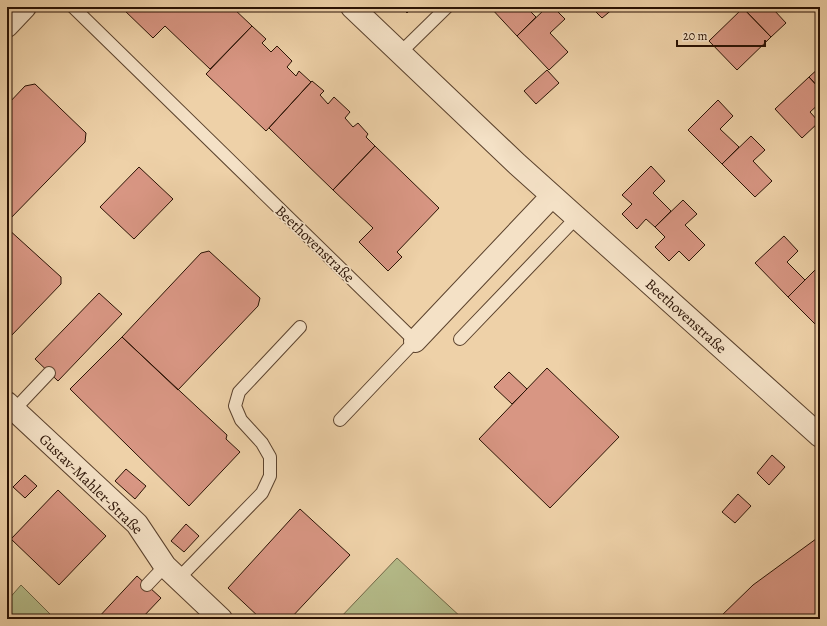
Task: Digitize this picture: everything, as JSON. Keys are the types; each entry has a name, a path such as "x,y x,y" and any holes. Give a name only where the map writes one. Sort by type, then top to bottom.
{"street":[{"path":"7,26 25,7"},
{"name":"Beethovenstraße","path":"352,7 552,196 820,436"},
{"path":"415,341 552,196"},
{"name":"Gustav-Mahler-Straße","path":"10,407 137,524 172,572 221,619"}],"lane":[{"name":"Beethovenstraße","path":"73,7 415,341"},
{"path":"400,53 447,7"},
{"path":"460,339 576,218"},
{"path":"147,585 172,572 262,493 270,476 270,457 262,443 241,420 235,406 239,392 300,328"},
{"path":"340,420 415,341"},
{"path":"10,407 49,373"}],"green space":[{"path":"397,558 463,619 339,619"},
{"path":"21,585 55,619 13,619 7,608 7,601"}],"building":[{"path":"124,7 232,7 252,26 210,69 165,26 153,38 123,9"},
{"path":"401,7 413,7 407,13"},
{"path":"490,7 526,7 536,17 517,36"},
{"path":"547,7 553,7 565,19 550,33 568,52 549,70 517,36"},
{"path":"591,7 613,7 614,8 602,18"},
{"path":"777,7 774,10 786,23 771,37 743,8"},
{"path":"743,8 771,37 737,70 709,41"},
{"path":"252,26 266,39 262,43 271,52 277,46 292,61 287,67 296,76 299,71 311,82 266,131 206,74"},
{"path":"820,67 820,89 809,77"},
{"path":"547,70 559,83 536,104 524,91"},
{"path":"809,77 820,89 820,103 810,112 819,122 802,138 775,109"},
{"path":"312,81 324,91 320,95 328,104 334,97 350,112 345,118 353,127 358,123 368,134 366,137 375,146 333,190 269,128"},
{"path":"35,84 86,133 85,142 7,222 7,105 25,86"},
{"path":"718,100 733,116 720,129 739,147 722,164 688,130"},
{"path":"751,136 765,150 753,161 772,181 755,197 722,164"},
{"path":"375,146 439,208 397,252 402,257 388,271 359,242 373,228 333,190"},
{"path":"651,166 665,181 653,193 671,211 655,227 646,219 637,229 622,214 632,204 622,195"},
{"path":"139,167 173,199 134,239 100,207"},
{"path":"683,200 697,214 685,225 705,245 689,261 679,251 669,261 655,247 665,237 655,227"},
{"path":"7,228 61,277 61,284 11,336 7,333"},
{"path":"784,236 798,251 787,262 805,280 788,297 755,263"},
{"path":"209,251 260,298 258,306 178,390 122,337 201,253"},
{"path":"816,269 820,273 820,294 818,295 820,297 820,329 788,297"},
{"path":"99,293 122,314 58,381 35,359"},
{"path":"122,337 227,435 226,439 240,452 189,506 70,389"},
{"path":"547,368 619,437 550,508 479,439"},
{"path":"509,372 527,389 512,404 494,387"},
{"path":"772,455 785,467 769,485 757,473"},
{"path":"126,469 146,486 135,499 115,481"},
{"path":"25,475 37,486 25,498 13,487"},
{"path":"58,490 106,536 59,585 11,539"},
{"path":"738,494 751,506 735,523 722,512"},
{"path":"300,509 350,555 290,619 261,619 228,588"},
{"path":"186,524 199,536 184,552 171,541"},
{"path":"820,536 820,619 718,619 753,585"},
{"path":"137,576 161,598 141,619 97,619"}]}
